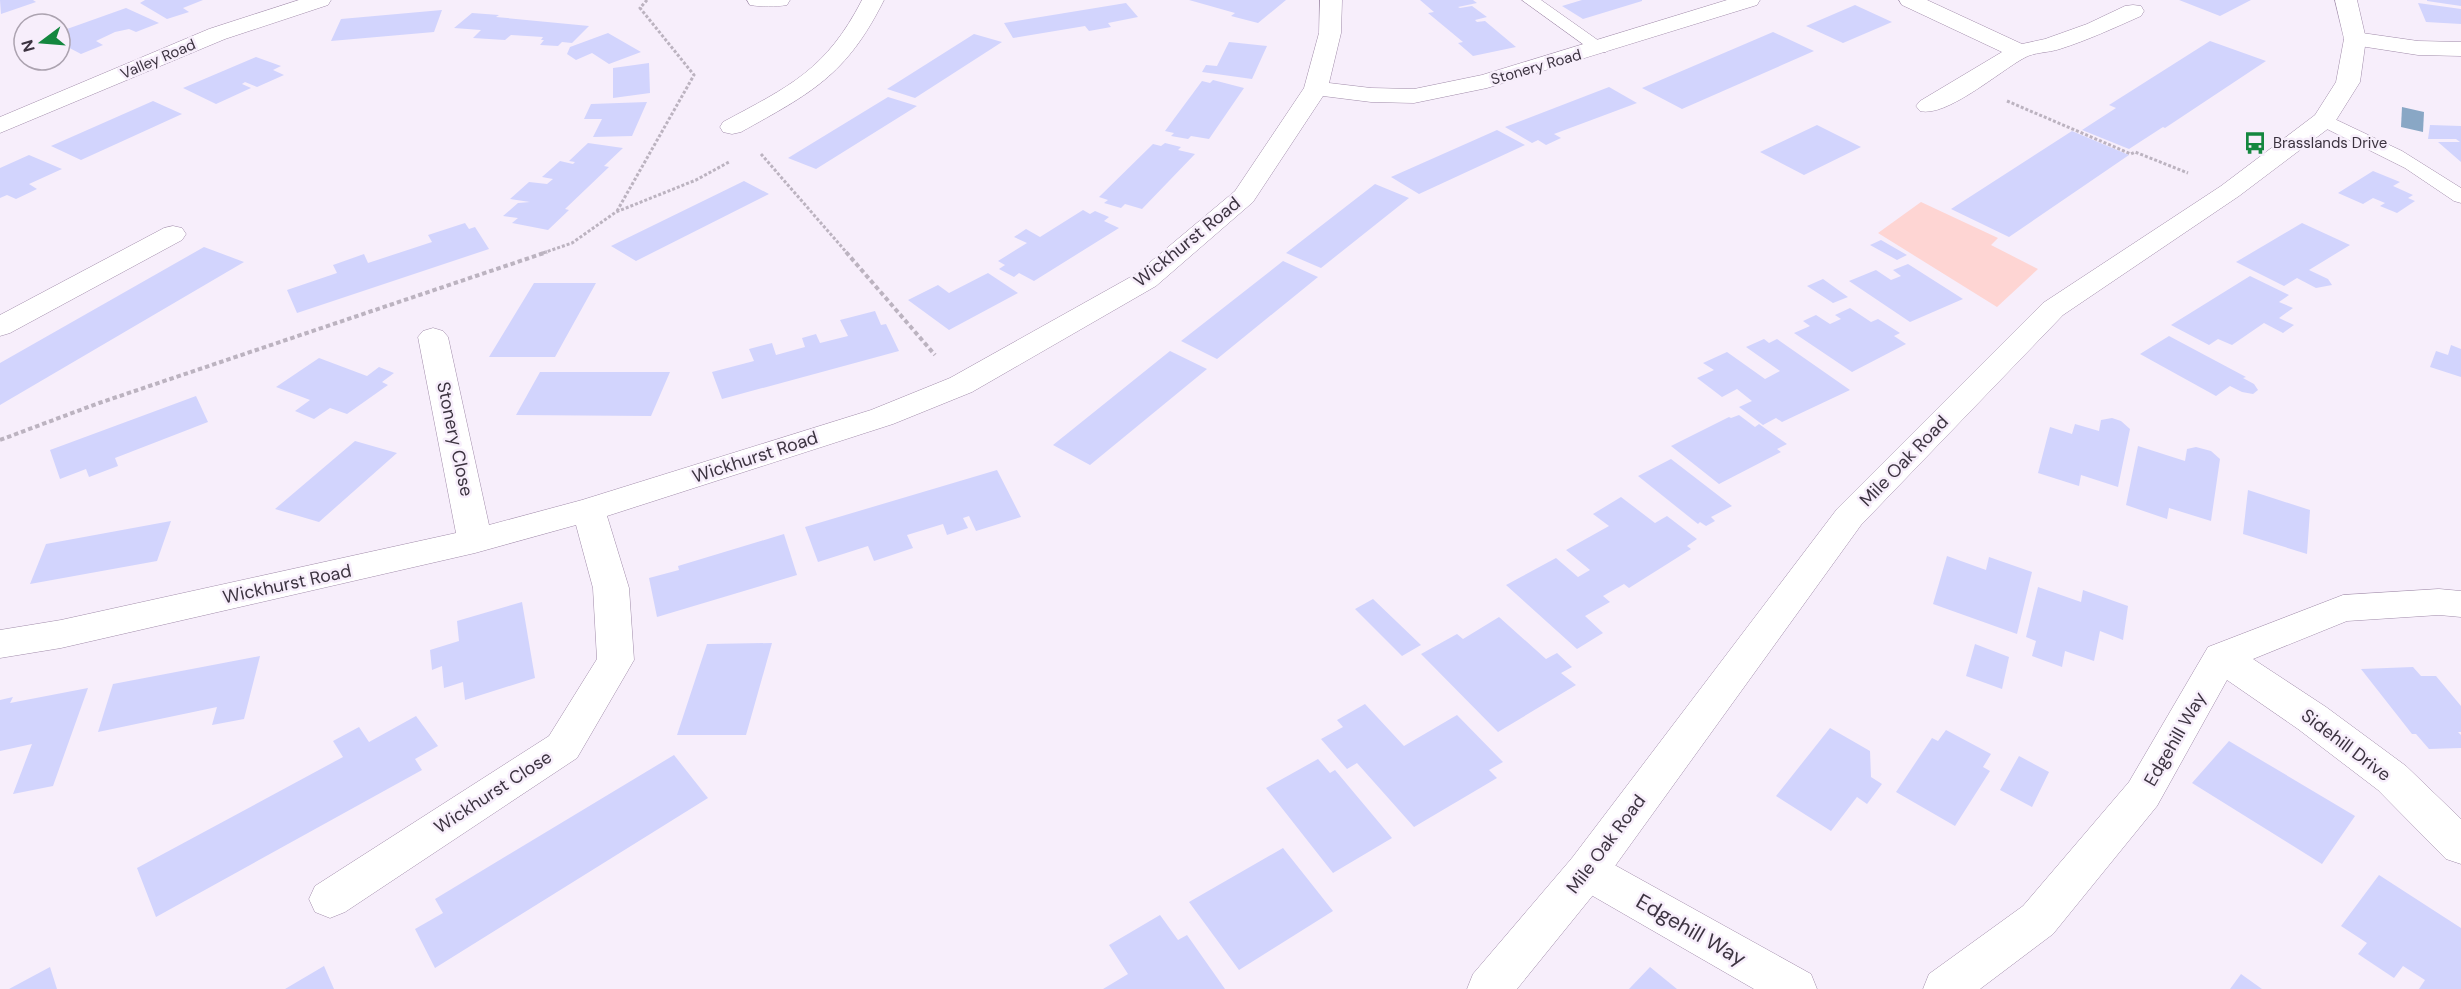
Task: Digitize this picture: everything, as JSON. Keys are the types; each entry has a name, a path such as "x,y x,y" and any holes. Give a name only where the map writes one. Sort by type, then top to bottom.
{"street":[{"name":"Valley Road","path":"0,126 217,34 320,0"},
{"path":"758,0 779,0"},
{"path":"732,127 792,93 827,68 857,32 873,0"},
{"name":"Wickhurst Road","path":"0,644 61,634 475,541 588,510 882,417 961,385 1146,280 1244,196 1316,88 1330,33 1331,0"},
{"name":"Stonery Road","path":"1316,88 1371,95 1414,96 1487,81 1749,0"},
{"path":"1910,0 2019,51"},
{"name":"Mile Oak Road","path":"1488,989 1587,871 1849,517 2053,309 2230,191 2324,120 2348,82 2355,39 2346,0"},
{"path":"1928,106 1968,84 2019,51 2050,45 2095,29 2133,10"},
{"path":"2355,39 2418,48 2461,49"},
{"path":"0,327 173,234"},
{"name":"Stonery Close","path":"433,337 475,541"},
{"name":"Wickhurst Close","path":"330,899 563,747 615,660 610,588 588,510"},
{"path":"2221,657 2343,608 2461,604"},
{"name":"Edgehill Way","path":"1945,989 2038,920 2046,911 2143,794 2221,657"},
{"name":"Sidehill Drive","path":"2221,657 2312,718 2392,778 2461,846"},
{"name":"Edgehill Way","path":"1587,871 1795,989"}],"lane":[{"path":"1530,0 1599,48"},
{"path":"2324,120 2400,156 2435,177 2461,197"}],"path":[{"path":"616,212 694,75 640,8 647,0"},
{"path":"1968,84 2131,154 2135,152 2170,166"},
{"path":"732,127 756,147 961,385"},
{"path":"0,440 99,403 572,243 616,212 696,180 756,147"}],"shaded area":[{"path":"1921,202 1998,238 1991,245 2038,269 1997,307 1878,233"}],"water":[{"path":"2402,107 2424,112 2423,132 2401,127"}],"building":[{"path":"0,0 33,0 36,2 1,14"},
{"path":"145,0 203,0 183,8 189,12 167,19 140,3"},
{"path":"1189,0 1286,0 1258,23 1231,16 1235,13"},
{"path":"1420,0 1473,0 1477,3 1458,7 1472,6 1487,17 1475,20 1477,22 1485,21 1516,47 1473,56 1458,43 1463,42 1428,13 1434,12"},
{"path":"1582,0 1642,1 1583,19 1562,6"},
{"path":"2179,0 2251,0 2220,16"},
{"path":"2461,0 2461,6 2427,1"},
{"path":"1126,3 1138,17 1108,23 1111,27 1089,31 1085,26 1013,38 1004,23"},
{"path":"2418,3 2461,9 2461,24 2426,22"},
{"path":"1855,5 1892,22 1843,43 1806,26"},
{"path":"126,8 159,23 136,32 129,29 115,32 96,41 103,45 81,54 72,49 72,27"},
{"path":"442,10 434,32 331,41 341,19"},
{"path":"472,13 589,26 572,43 562,42 558,46 540,45 544,40 541,40 543,37 511,35 505,40 473,38 481,30 454,28"},
{"path":"1773,32 1814,51 1682,109 1642,88"},
{"path":"608,33 641,52 609,64 592,53 576,60 567,54 570,47"},
{"path":"974,34 1002,42 915,98 887,89"},
{"path":"2210,41 2266,61 2129,149 2082,130 2116,108 2109,105"},
{"path":"1229,42 1267,46 1252,79 1202,72 1206,65 1217,66"},
{"path":"256,57 281,66 273,70 284,75 257,87 245,82 242,84 251,88 216,104 183,88"},
{"path":"649,63 650,93 613,98 613,68"},
{"path":"1213,80 1244,88 1209,139 1171,136 1174,133 1165,131 1202,81 1210,83"},
{"path":"1609,87 1637,103 1554,134 1561,138 1546,145 1538,140 1532,143 1505,127"},
{"path":"888,97 917,106 816,169 788,158"},
{"path":"153,101 182,114 81,160 51,146"},
{"path":"647,102 632,136 593,137 602,119 584,119 591,104"},
{"path":"1817,125 1861,147 1804,175 1760,152"},
{"path":"2430,125 2461,126 2461,162 2438,142 2460,142 2456,139 2428,139"},
{"path":"1497,130 1525,145 1419,194 1391,177"},
{"path":"2072,131 2129,155 2009,237 1951,209"},
{"path":"588,143 623,148 604,166 609,167 565,209 569,210 548,230 512,223 518,218 503,216 518,203 530,202 510,199 529,182 547,184 553,179 542,177 560,161 573,164 575,162 569,161"},
{"path":"1165,143 1181,147 1178,150 1195,154 1142,209 1125,204 1121,208 1104,203 1108,200 1099,197 1153,144 1161,146"},
{"path":"29,155 62,169 29,184 37,189 16,199 7,195 0,198 0,168"},
{"path":"2373,171 2400,182 2393,186 2413,195 2408,198 2415,201 2397,213 2380,206 2385,203 2373,198 2363,204 2338,193"},
{"path":"744,181 769,194 636,261 611,246"},
{"path":"1375,184 1409,198 1321,268 1286,253"},
{"path":"1083,210 1090,214 1095,211 1109,217 1104,221 1119,228 1034,281 1019,273 1014,277 999,269 1005,265 998,261 1027,243 1014,237 1026,229 1040,237"},
{"path":"465,223 469,229 475,227 489,249 297,313 287,290 337,273 333,265 364,254 368,263 432,242 428,235"},
{"path":"2302,223 2350,245 2309,270 2328,279 2332,285 2316,288 2297,278 2284,286 2236,262"},
{"path":"1881,240 1907,255 1897,260 1870,245"},
{"path":"204,247 244,262 0,405 0,363"},
{"path":"1283,261 1318,277 1217,359 1181,341"},
{"path":"1908,264 1963,299 1910,322 1849,281 1876,270 1891,280 1901,276 1893,270"},
{"path":"988,273 1018,293 949,330 908,300 938,285 949,293"},
{"path":"2250,276 2289,295 2279,302 2293,308 2279,318 2294,325 2283,333 2264,323 2232,345 2218,339 2209,345 2171,325"},
{"path":"1823,279 1848,297 1833,303 1807,286"},
{"path":"534,283 596,283 555,357 489,357"},
{"path":"1850,308 1871,322 1878,319 1900,333 1894,336 1906,344 1852,372 1794,333 1810,326 1803,321 1816,315 1830,324 1841,319 1835,315"},
{"path":"875,311 881,325 886,324 899,351 722,399 712,372 754,361 749,349 772,343 776,355 805,347 802,338 816,334 820,343 848,336 840,320"},
{"path":"2169,336 2246,377 2243,378 2254,384 2258,390 2253,394 2230,386 2216,396 2140,354"},
{"path":"1764,339 1769,343 1777,339 1850,390 1782,422 1776,418 1763,425 1739,407 1752,401 1737,389 1722,397 1697,378 1714,370 1703,363 1727,352 1765,379 1780,371 1746,347"},
{"path":"2451,345 2461,349 2461,377 2430,367 2436,351 2448,355"},
{"path":"1170,351 1207,369 1090,465 1053,445"},
{"path":"319,358 367,376 379,367 394,373 382,382 388,385 347,414 330,408 314,419 295,411 310,400 276,387"},
{"path":"540,372 670,372 651,416 516,415"},
{"path":"196,396 208,422 115,458 118,466 89,477 86,469 60,479 50,450"},
{"path":"1739,415 1755,427 1759,424 1787,444 1777,449 1781,452 1719,484 1671,446 1729,417"},
{"path":"2112,418 2121,421 2130,429 2118,487 2081,475 2079,486 2038,473 2050,427 2072,434 2075,424 2099,431 2101,420"},
{"path":"355,441 397,453 319,522 275,509"},
{"path":"2138,446 2185,461 2187,449 2196,447 2211,451 2220,459 2211,521 2169,508 2167,519 2126,505"},
{"path":"1671,459 1732,506 1711,517 1715,521 1706,526 1700,522 1698,524 1638,476"},
{"path":"997,470 1021,517 976,531 969,516 963,518 968,528 947,535 943,524 907,535 913,548 874,561 868,546 818,562 805,527"},
{"path":"2248,490 2310,510 2307,554 2243,534"},
{"path":"1621,497 1655,523 1667,516 1697,539 1687,546 1691,549 1629,588 1624,584 1603,596 1610,602 1585,616 1603,633 1577,649 1506,585 1556,558 1578,577 1590,570 1566,550 1609,526 1593,514"},
{"path":"171,521 157,561 30,584 46,544"},
{"path":"784,534 797,575 657,617 649,578 679,570 678,566"},
{"path":"1947,556 1986,570 1989,557 2032,572 2017,634 1933,604"},
{"path":"2038,587 2081,602 2083,590 2128,606 2123,640 2100,631 2094,661 2065,651 2062,667 2032,656 2036,641 2026,637"},
{"path":"1373,599 1421,645 1402,656 1355,609"},
{"path":"522,602 535,678 465,700 463,682 444,688 442,666 432,670 430,650 459,641 457,621"},
{"path":"1499,617 1546,659 1557,653 1572,667 1561,673 1576,685 1498,732 1421,654 1457,634 1463,639"},
{"path":"772,643 746,735 677,735 707,644"},
{"path":"1975,644 2009,657 2002,689 1966,676"},
{"path":"260,656 244,719 212,725 217,707 98,732 113,684"},
{"path":"2413,667 2421,676 2436,676 2461,706 2461,732 2458,732 2461,735 2461,748 2429,749 2416,734 2412,734 2361,669"},
{"path":"88,688 53,786 13,794 32,744 0,751 0,700 13,697 10,703"},
{"path":"1365,704 1404,746 1457,715 1503,762 1489,770 1497,778 1414,827 1357,763 1347,769 1321,739 1343,727 1337,720"},
{"path":"416,716 438,746 415,759 422,770 156,917 137,868 343,757 333,741 359,727 369,742"},
{"path":"1830,728 1870,751 1871,777 1882,784 1867,804 1857,797 1831,831 1776,796"},
{"path":"1946,730 1991,754 1983,767 1990,771 1955,826 1896,792 1932,738 1938,741"},
{"path":"2229,741 2355,816 2322,864 2192,783"},
{"path":"674,755 708,798 435,968 415,929 443,913 435,899"},
{"path":"2019,756 2049,772 2032,807 2000,790"},
{"path":"1318,759 1330,773 1335,770 1392,838 1333,873 1266,788"},
{"path":"1283,848 1333,911 1239,970 1189,902"},
{"path":"2379,875 2461,928 2461,989 2419,989 2425,980 2403,966 2394,978 2358,954 2367,943 2341,926"},
{"path":"1160,915 1178,940 1187,935 1225,989 1103,989 1128,974 1109,945"},
{"path":"324,966 334,989 285,989"},
{"path":"50,967 57,989 9,989"},
{"path":"1650,967 1677,989 1629,989"},
{"path":"2241,974 2262,989 2230,989"}],"place":[{"name":"Brasslands Drive","path":"2255,143"}]}
